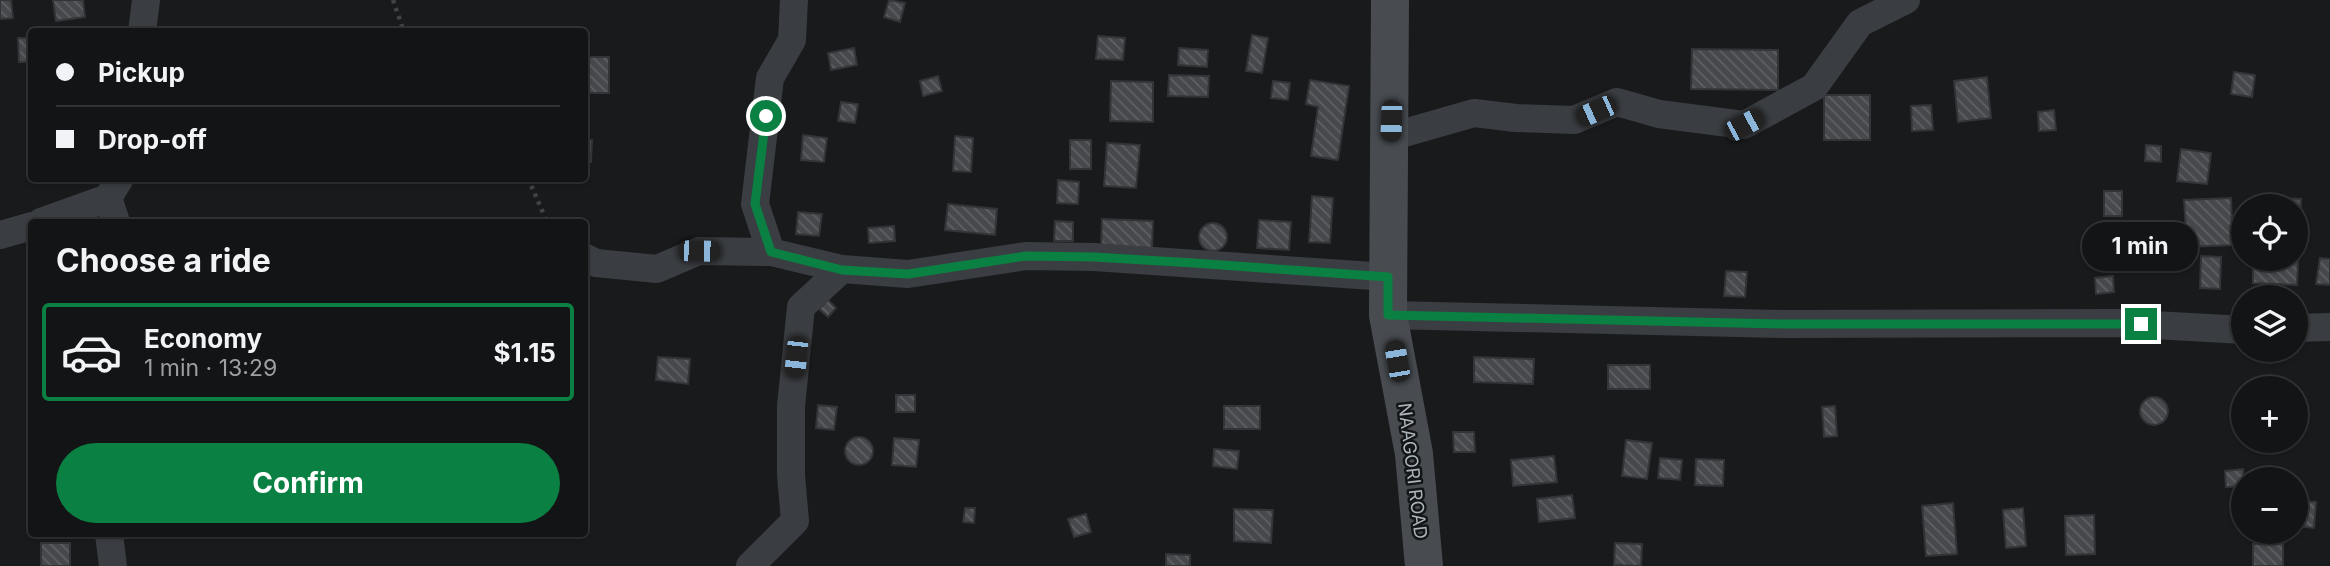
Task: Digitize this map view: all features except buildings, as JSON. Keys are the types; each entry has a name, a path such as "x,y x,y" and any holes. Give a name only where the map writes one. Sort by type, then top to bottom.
{"street":[{"path":"142,28 146,0"},
{"path":"771,252 755,204 770,78 792,40 794,0"},
{"name":"NAAGORI ROAD","path":"1391,0 1388,315 1414,454 1424,566"},
{"path":"1390,137 1474,113 1574,120 1617,102 1659,114 1744,125 1814,87 1860,23 1906,0"},
{"path":"51,219 115,200"},
{"path":"0,235 28,227"},
{"path":"588,259 596,263 657,269 699,251 771,252 842,270 908,274 1026,256 1066,256 1269,267 1388,277"},
{"path":"750,566 794,520 791,406 801,307 842,270"},
{"path":"1388,315 1785,324 2118,323 2231,329"},
{"path":"2308,328 2330,327"},
{"path":"109,537 113,566"}],"path":[{"path":"393,0 403,28"},
{"path":"530,182 546,219"}],"route":[{"path":"766,116 755,204 771,252 842,270 908,274 1026,256 1094,257 1388,277 1388,315 1785,324 2141,324"}]}
